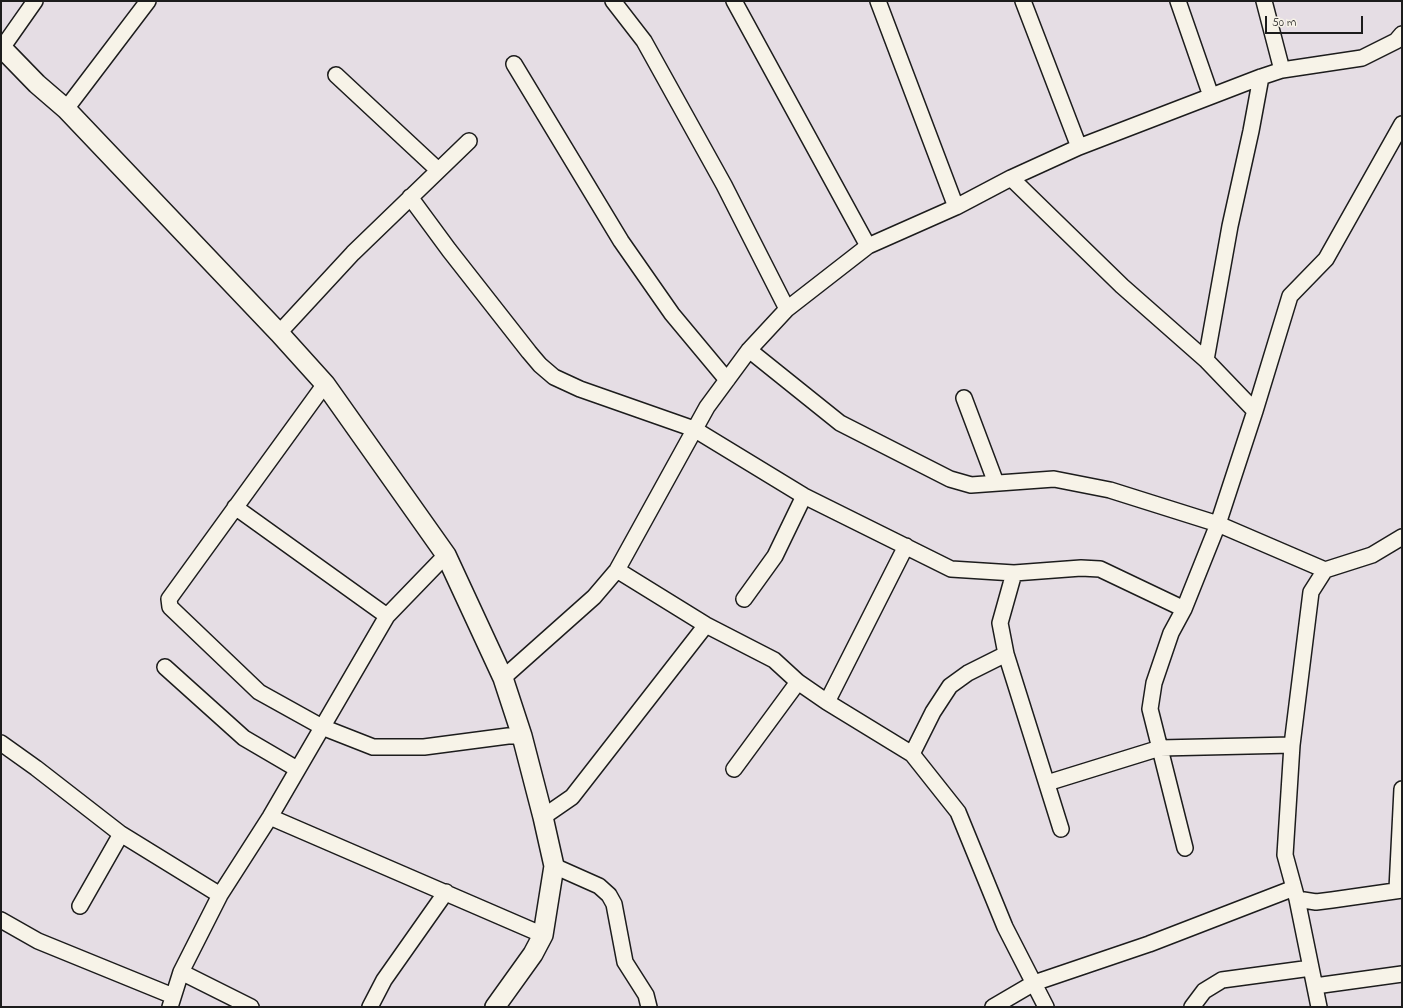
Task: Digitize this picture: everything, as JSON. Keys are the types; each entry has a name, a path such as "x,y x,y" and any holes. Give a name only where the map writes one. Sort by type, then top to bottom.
{"street":[{"path":"35,1 1,48 37,84 66,109 279,332 325,384 446,556 503,678 522,736 554,866 543,935 533,954 496,1007"},
{"path":"66,109 148,1"},
{"path":"613,1 648,48 724,184 787,309"},
{"path":"734,1 868,246"},
{"path":"878,1 956,207"},
{"path":"1023,1 1079,147"},
{"path":"1178,1 1211,96"},
{"path":"1264,1 1282,70"},
{"path":"503,678 594,597 617,570 707,407 749,350 787,309 868,246 956,207 1011,178 1079,147 1282,70 1362,58 1396,40 1402,34"},
{"path":"514,64 621,241 672,314 727,380"},
{"path":"336,75 438,170"},
{"path":"1206,360 1230,226 1251,131 1261,77"},
{"path":"1185,848 1150,709 1154,683 1171,633 1184,609 1218,524 1255,411 1290,296 1326,259 1402,124"},
{"path":"279,332 353,253 469,141"},
{"path":"1011,178 1122,286 1206,360 1255,411"},
{"path":"410,197 449,250 529,352 540,365 554,377 580,389 694,429 804,496 951,569 1014,573 1081,568 1100,570 1184,609"},
{"path":"749,350 840,423 950,479 971,485 1054,479 1110,490 1218,524 1325,570"},
{"path":"325,384 169,599 170,607 259,692 322,728 373,747 424,747 508,736 522,736"},
{"path":"964,398 996,483"},
{"path":"744,599 775,556 804,496"},
{"path":"235,507 387,616"},
{"path":"1319,1007 1296,893 1285,855 1292,746 1311,592 1325,570 1372,555 1402,537"},
{"path":"827,702 906,546"},
{"path":"1,920 38,941 171,1002 181,972 220,895 270,817 387,616 446,556"},
{"path":"617,570 706,625 774,660 798,682 827,702 912,754 958,812 1005,927 1046,1007"},
{"path":"1014,573 1000,623 1006,654 1061,829"},
{"path":"543,817 572,797 706,625"},
{"path":"912,754 933,712 950,686 968,673 1006,654"},
{"path":"165,667 244,738 297,769"},
{"path":"734,769 798,682"},
{"path":"1,743 36,768 121,834 220,895"},
{"path":"1047,783 1160,748 1292,746"},
{"path":"993,1007 1034,983 1296,893 1316,902 1400,890 1402,789"},
{"path":"270,817 543,935"},
{"path":"80,906 121,834"},
{"path":"554,866 599,886 609,895 614,904 625,962 646,995 649,1007"},
{"path":"370,1007 384,980 446,892"},
{"path":"1192,1007 1204,991 1222,980 1311,968"},
{"path":"181,972 251,1007"},
{"path":"1315,986 1402,974"}]}
